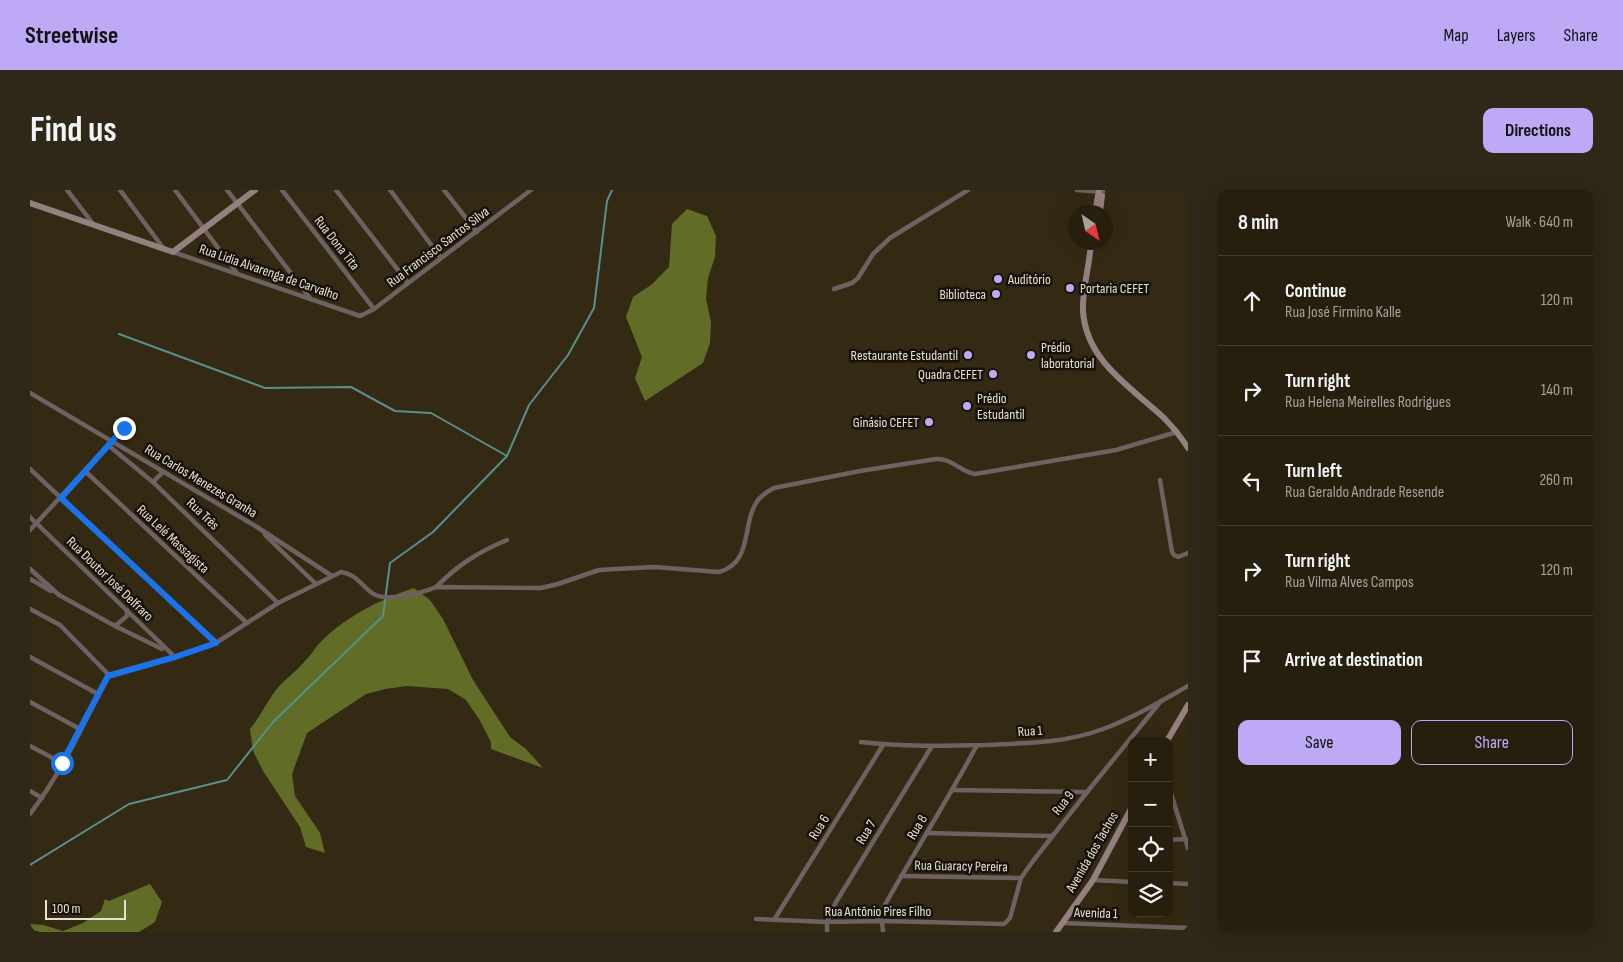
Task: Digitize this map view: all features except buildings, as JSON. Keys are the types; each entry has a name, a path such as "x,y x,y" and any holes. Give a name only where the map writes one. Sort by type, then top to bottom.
{"street":[{"path":"67,190 94,225"},
{"path":"120,190 165,250"},
{"path":"175,190 237,273"},
{"path":"227,190 310,298"},
{"name":"Rua Lidia Alvarenga de Carvalho","path":"173,252 255,190"},
{"name":"Rua Dona Tita","path":"282,190 374,309"},
{"path":"336,190 408,282"},
{"path":"390,190 442,258"},
{"path":"444,190 477,232"},
{"name":"Rua Francisco Santos Silva","path":"356,316 364,315 374,309 531,190"},
{"path":"834,289 852,283 858,278 873,254 890,238 968,190"},
{"path":"1077,190 1101,191"},
{"path":"1097,205 1101,191"},
{"path":"1100,205 1101,191"},
{"name":"Rua Lidia Alvarenga de Carvalho","path":"30,203 310,298 356,316"},
{"path":"1090,250 1085,276 1083,311 1087,331 1094,350 1115,374 1165,419 1188,448"},
{"name":"Rua Carlos Menezes Granha","path":"30,393 257,528 332,576"},
{"path":"30,530 124,428"},
{"path":"436,586 540,588 599,570 616,568 654,567 719,572 727,570 736,563 743,548 752,512 765,493 774,488 860,471 942,459 975,474 1116,450 1177,432"},
{"name":"Rua Três","path":"108,445 154,483 278,603"},
{"path":"30,469 216,643"},
{"name":"Rua Lelé Massagista","path":"85,471 247,623"},
{"path":"154,483 163,472"},
{"path":"1160,480 1172,552 1178,557 1188,553"},
{"name":"Rua Doutor José Delfraro","path":"30,517 175,657"},
{"path":"257,528 316,584"},
{"path":"30,814 42,798 62,763 108,676 216,643 278,603 341,572 359,580 373,594 381,597 425,592 436,586 468,560 484,550 507,540"},
{"path":"30,569 59,595"},
{"path":"30,579 115,626 166,650"},
{"path":"30,608 60,625 108,676"},
{"path":"115,626 127,616 127,610"},
{"path":"30,658 98,694"},
{"name":"Rua 1","path":"861,742 883,745 977,745 1036,743 1080,736 1103,729 1188,686"},
{"name":"Rua 9","path":"999,924 1004,924 1010,918 1021,878 1052,836 1161,701"},
{"path":"30,702 80,729"},
{"path":"1169,737 1188,705"},
{"name":"Rua 6","path":"774,920 883,745"},
{"name":"Rua 8","path":"876,921 900,876 953,790 977,745"},
{"path":"30,746 62,763"},
{"name":"Rua 7","path":"827,932 827,922 836,902 932,746"},
{"path":"953,790 1087,792"},
{"path":"30,791 42,798"},
{"path":"1173,799 1188,848"},
{"name":"Avenida dos Tachos","path":"1056,932 1093,880 1128,814"},
{"path":"927,833 1052,836"},
{"path":"1173,840 1186,839"},
{"name":"Rua Guaracy Pereira","path":"900,876 1021,878"},
{"path":"1093,880 1128,882"},
{"path":"1173,883 1188,884"},
{"name":"Rua Antônio Pires Filho","path":"756,919 827,922 882,921 999,924"},
{"path":"882,921 882,932"},
{"name":"Avenida 1","path":"1063,923 1188,928"}],"green space":[{"path":"687,209 707,216 716,236 715,257 708,278 706,299 711,322 710,343 703,363 645,401 635,378 642,357 626,317 633,297 651,285 669,267 672,224"},
{"path":"414,588 430,600 443,619 473,680 510,737 526,749 543,768 491,749 491,742 466,700 448,689 407,686 366,694 307,733 292,774 295,796 320,833 325,853 306,847 300,827 263,771 253,751 250,729 277,689 327,636 362,611"},
{"path":"150,884 162,902 155,922 139,932 30,932 30,924 43,925 63,931 83,923 101,911 105,899 109,901"}],"waterway":[{"path":"30,865 129,804 227,780 273,722 383,616 390,563 433,532 507,456 529,405 568,355 594,308 607,201 612,190"},
{"path":"119,334 265,388 351,387 395,411 431,413 507,456"}],"place":[{"name":"Auditório","path":"998,279"},
{"name":"Portaria CEFET","path":"1070,288"},
{"name":"Biblioteca","path":"996,294"},
{"name":"Restaurante Estudantil","path":"968,355"},
{"name":"Prédio laboratorial","path":"1031,355"},
{"name":"Quadra CEFET","path":"993,374"},
{"name":"Prédio Estudantil","path":"967,406"},
{"name":"Ginásio CEFET","path":"929,422"}],"route":[{"path":"62,763 108,676 216,643 61,498 124,428"}]}
